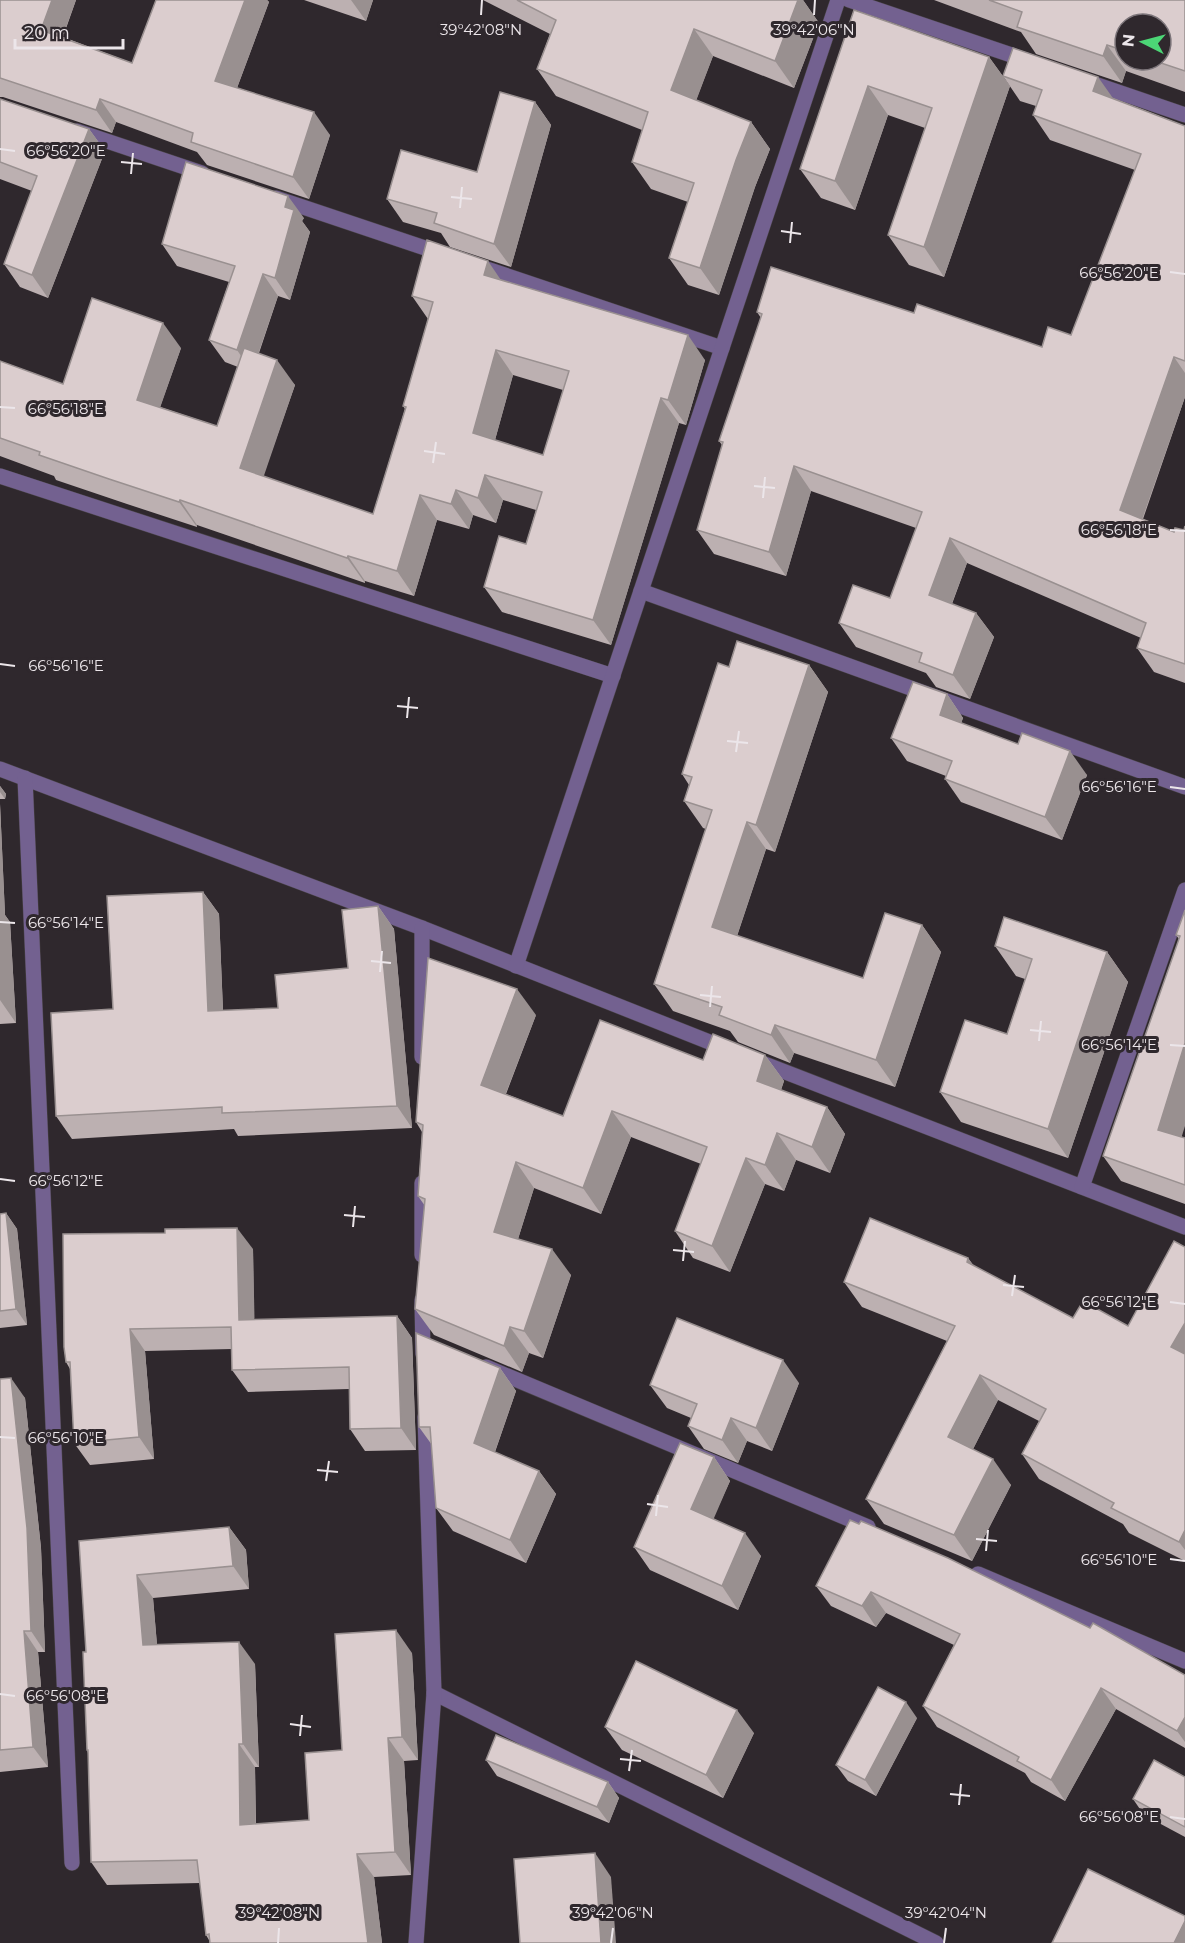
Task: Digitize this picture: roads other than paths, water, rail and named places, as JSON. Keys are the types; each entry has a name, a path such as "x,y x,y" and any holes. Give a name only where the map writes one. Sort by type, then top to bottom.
{"street":[{"path":"516,966 838,0"},
{"path":"849,0 1040,65"},
{"path":"1073,76 1185,115"},
{"path":"68,128 214,178"},
{"path":"260,193 722,348"},
{"path":"0,476 613,676"},
{"path":"641,591 1185,787"},
{"path":"0,770 422,928 1185,1227"},
{"path":"25,778 72,1863"},
{"path":"1082,1187 1185,890"},
{"path":"422,928 422,1069"},
{"path":"422,1164 422,1276 428,1343 423,1364"},
{"path":"478,1364 886,1535"},
{"path":"416,1943 434,1694 424,1399"},
{"path":"964,1568 1185,1661"},
{"path":"434,1694 936,1943"}]}
